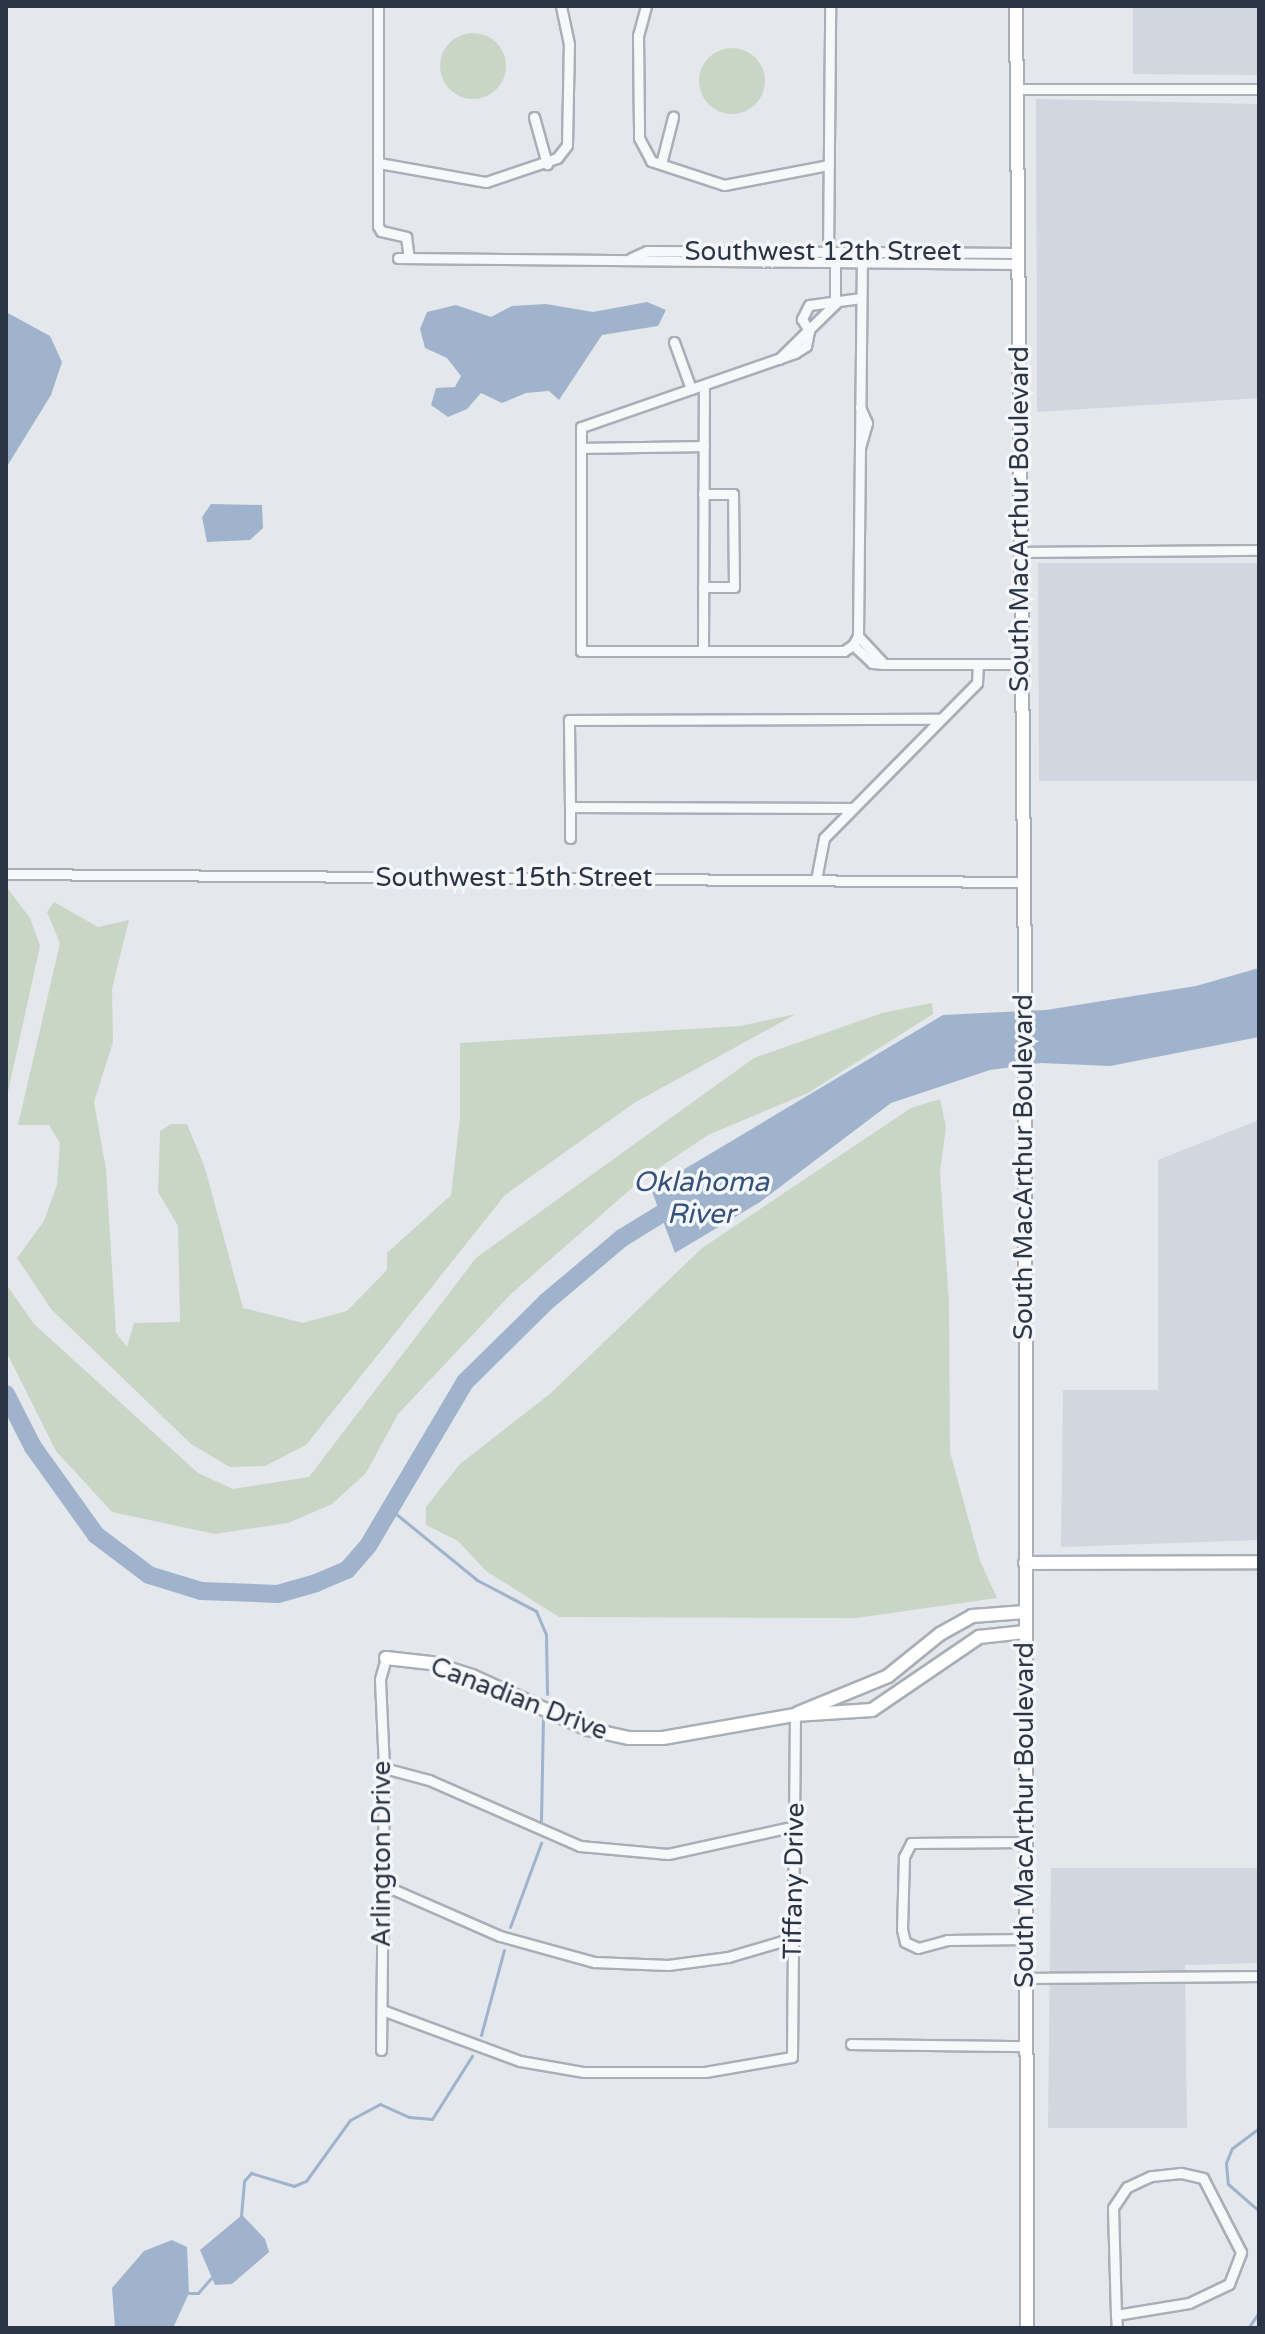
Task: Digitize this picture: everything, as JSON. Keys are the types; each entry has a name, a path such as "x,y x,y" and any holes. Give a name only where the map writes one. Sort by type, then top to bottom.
{"main road":[{"name":"South MacArthur Boulevard","path":"1016,6 1025,972 1027,2328"},
{"path":"1025,1563 1259,1562"},
{"name":"Canadian Drive","path":"795,1715 888,1676 927,1644 972,1616 1025,1612"},
{"name":"Canadian Drive","path":"386,1658 431,1663 472,1676 588,1729 629,1738 663,1738 795,1715 872,1710 979,1637 1025,1632"},
{"path":"927,1644 940,1663"}],"street":[{"path":"378,6 379,163 486,182 547,164 567,145 569,44 561,6"},
{"path":"646,6 638,35 640,146 661,164 724,185 829,165"},
{"path":"830,6 829,165 835,298 809,331 797,335 779,359 581,427 581,651 844,651 856,641 860,448 867,423 860,407 862,263"},
{"path":"1016,89 1259,89"},
{"path":"534,117 547,164"},
{"path":"661,164 673,117"},
{"name":"Southwest 12th Street","path":"379,163 378,226 381,231 406,237 404,258 630,258 647,251 832,258 1018,258"},
{"name":"Southwest 12th Street","path":"832,258 862,263 1018,258"},
{"path":"809,331 802,319 809,305 835,298 861,298"},
{"path":"674,342 691,389"},
{"path":"703,651 704,385"},
{"path":"581,448 704,446"},
{"path":"703,494 733,494 734,587 703,587"},
{"path":"1020,552 1259,550"},
{"path":"856,641 884,664 1020,664"},
{"path":"816,880 819,845 977,683 978,664"},
{"path":"570,838 569,720 941,719"},
{"path":"570,807 852,808"},
{"name":"Southwest 15th Street","path":"6,874 1022,882"},
{"name":"Arlington Drive","path":"381,2050 384,1768 380,1679 386,1658"},
{"name":"Tiffany Drive","path":"382,2010 520,2061 584,2072 705,2072 792,2057 795,2047 795,1715"},
{"path":"384,1768 429,1780 580,1846 668,1854 795,1826"},
{"path":"1025,1842 911,1843 904,1857 905,1942 918,1948 947,1940 1026,1939"},
{"path":"381,1884 500,1936 594,1962 668,1965 728,1957 793,1938"},
{"path":"1026,1978 1259,1976"},
{"path":"851,2044 1026,2046"},
{"path":"1116,2315 1189,2303 1229,2284 1241,2252 1203,2178 1181,2173 1151,2176 1127,2187 1113,2208 1116,2315 1117,2328"}],"shaded area":[{"path":"1133,6 1259,6 1259,75 1133,74"},
{"path":"1036,99 1259,104 1259,398 1037,412"},
{"path":"1038,563 1259,563 1259,781 1039,781"},
{"path":"1259,1120 1259,1540 1061,1547 1063,1390 1158,1390 1158,1160"},
{"path":"1051,1868 1259,1868 1259,1963 1185,1965 1187,2128 1048,2128"}],"green space":[{"path":"466,33 480,33 492,38 501,47 506,66 504,79 497,90 480,99 466,99 454,94 445,85 440,73 440,59 445,47 454,38"},
{"path":"725,48 739,48 751,53 760,62 765,81 763,94 756,105 739,114 725,114 713,109 704,100 699,88 699,74 704,62 713,53"},
{"path":"8,889 30,918 40,946 6,1101"},
{"path":"54,902 98,927 129,920 112,989 113,1042 94,1102 106,1169 116,1333 127,1347 134,1323 180,1322 178,1226 158,1192 160,1131 171,1124 187,1124 205,1168 243,1308 303,1323 347,1311 387,1270 387,1253 451,1195 460,1118 460,1043 740,1026 796,1014 634,1103 505,1195 306,1445 265,1466 230,1467 191,1444 51,1309 17,1258 44,1221 57,1185 60,1143 49,1125 18,1125 60,943 47,912"},
{"path":"932,1003 933,1014 808,1093 708,1135 641,1180 512,1293 398,1414 366,1473 332,1504 288,1523 215,1534 112,1512 56,1451 6,1351 6,1284 34,1324 198,1473 233,1489 309,1477 476,1258 754,1058 882,1013"},
{"path":"940,1099 946,1127 940,1172 949,1302 950,1452 980,1561 997,1598 856,1618 559,1617 486,1571 458,1541 426,1525 426,1507 460,1464 551,1393 702,1248 911,1108"}],"water":[{"path":"647,302 666,310 658,326 602,335 559,400 549,391 526,393 502,403 481,393 467,409 448,417 431,405 436,388 455,387 461,376 447,358 425,348 420,329 427,312 456,305 491,317 512,306 546,304 593,312"},
{"path":"6,312 50,336 62,362 51,395 6,468"},
{"path":"211,504 262,505 263,528 250,540 207,542 202,517"},
{"name":"Oklahoma River","path":"1259,968 1259,1037 1110,1066 1041,1063 990,1070 891,1103 760,1202 675,1253 651,1189 943,1015 1046,1010 1196,986"},
{"path":"242,2215 265,2239 269,2252 232,2284 215,2285 200,2250"},
{"path":"172,2240 187,2247 189,2293 173,2328 115,2328 112,2288 144,2251"}],"waterway":[{"path":"6,1394 33,1447 96,1535 149,1575 201,1591 278,1594 347,1570 368,1546 465,1382 546,1302 622,1238 679,1203"},
{"path":"390,1509 477,1580 536,1611 546,1635 547,1694"},
{"path":"541,1821 543,1717"},
{"path":"510,1927 541,1843"},
{"path":"481,2035 504,1950"},
{"path":"241,2216 244,2181 251,2173 294,2186 306,2181 350,2120 380,2104 409,2117 432,2119 472,2056"},
{"path":"1259,2128 1232,2148 1226,2163 1228,2184 1259,2211"},
{"path":"187,2293 198,2293 212,2277"},
{"path":"1248,2328 1259,2312"}]}
